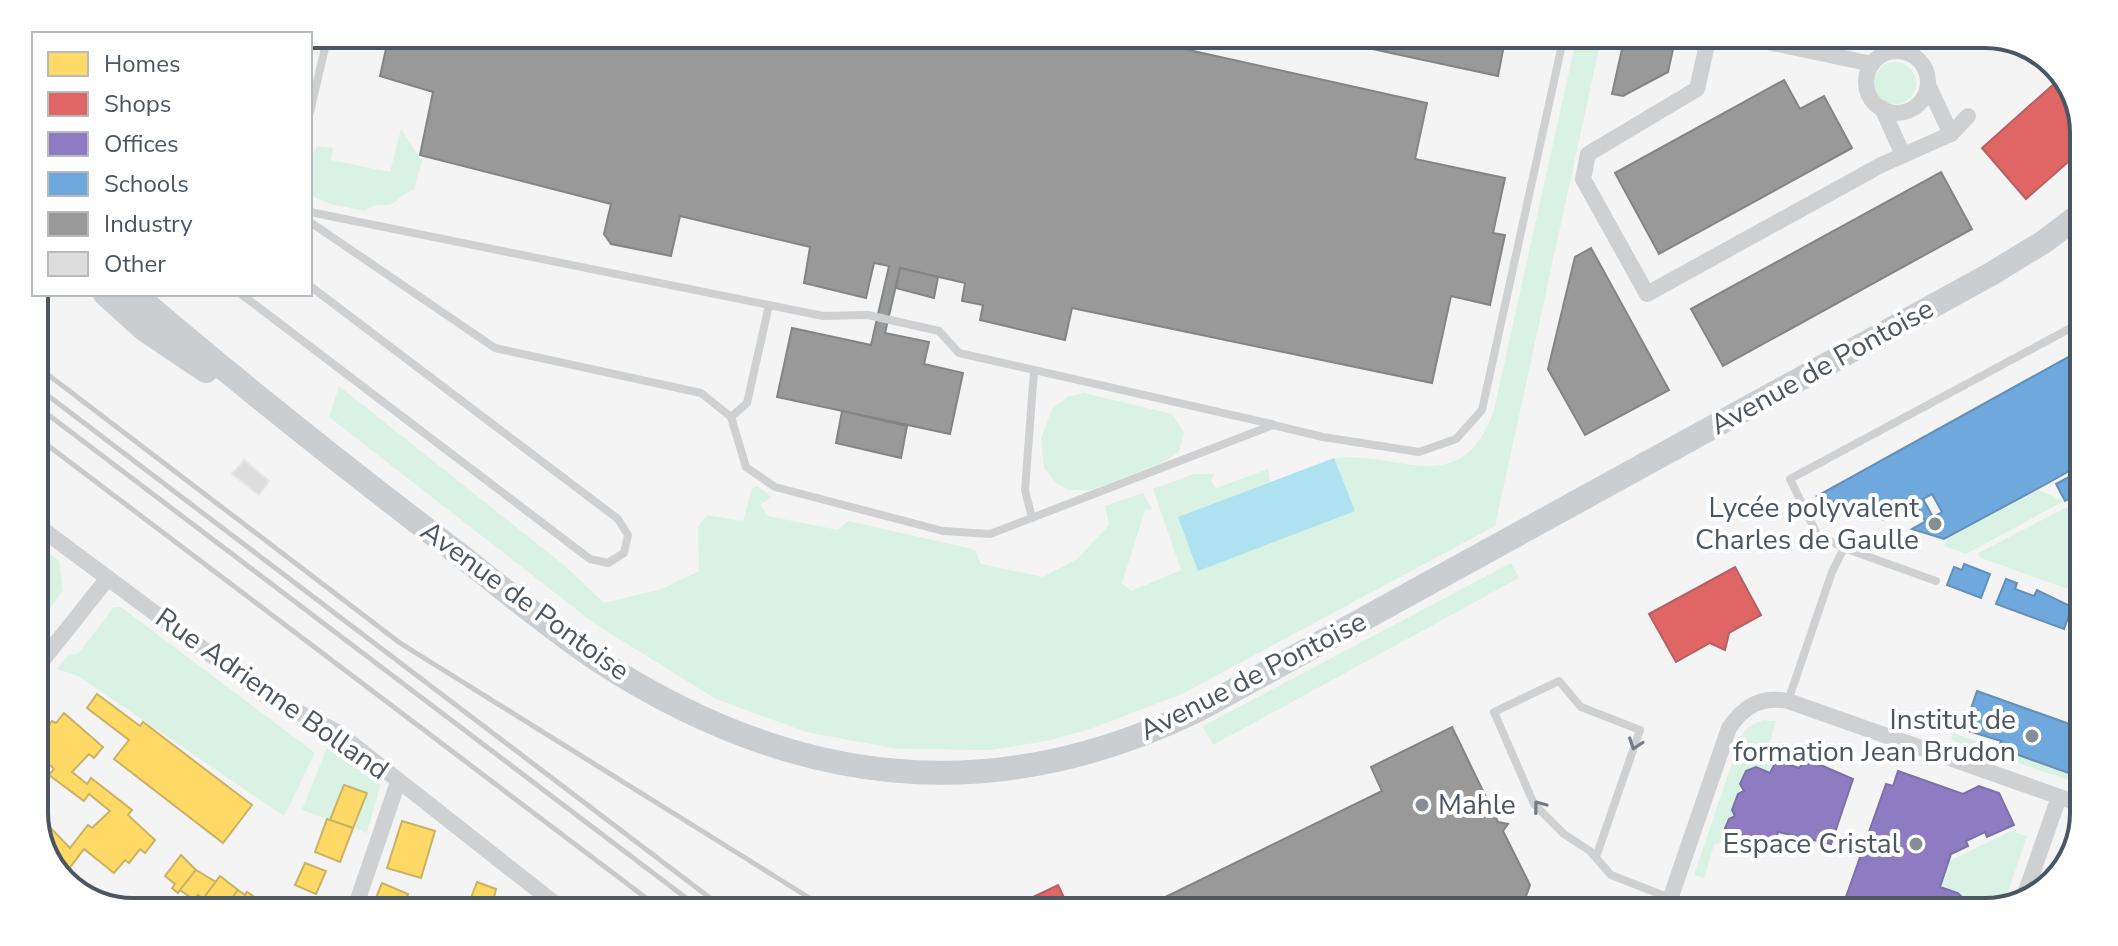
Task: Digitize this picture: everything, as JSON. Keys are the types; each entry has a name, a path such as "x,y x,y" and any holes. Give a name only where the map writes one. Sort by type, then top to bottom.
{"main road":[{"name":"Avenue de Pontoise","path":"137,296 282,419 598,660 701,718 795,754 826,761 901,773 1001,771 1101,748 1142,735 1200,709 1977,282 2045,241 2070,222"},
{"name":"Avenue de Pontoise","path":"107,296 166,345 282,419"}],"street":[{"path":"1706,48 1697,89 1588,154 1583,179 1647,294 1903,155 1951,134 1968,116"},
{"path":"1897,48 1872,64 1868,73 1869,93 1882,108 1903,155"},
{"path":"1904,48 1923,65"},
{"path":"1924,48 1923,65 1928,85 1951,134"},
{"path":"1842,49 1872,64"},
{"path":"1882,108 1891,112 1911,110 1925,95 1928,85"},
{"name":"Rue Adrienne Bolland","path":"48,533 266,696 337,732 543,898"},
{"path":"48,651 108,578"},
{"path":"1670,898 1729,728 1737,716 1766,699 1788,701 2070,801"},
{"name":"Rue Adrienne Bolland","path":"358,898 398,782"},
{"path":"2028,886 2059,797"}],"lane":[{"path":"312,103 325,48"},
{"path":"312,212 823,316 868,315 939,331 959,353 1323,437 1419,452 1456,439 1482,410 1561,48"},
{"path":"312,223 495,348 701,393 731,417 746,467 775,487 943,531 990,534 1273,425"},
{"path":"244,296 590,559 608,563 624,553 628,535 618,519 312,288"},
{"path":"731,417 747,403 769,305"},
{"path":"1936,581 1844,548 1817,534 1790,479 2070,328"},
{"path":"1032,518 1025,490 1034,371"},
{"path":"1788,701 1832,572 1844,548"},
{"path":"1596,857 1640,730 1581,707 1559,681 1494,712 1534,804 1564,834 1596,857 1611,875 1656,898"}],"green space":[{"path":"1574,48 1599,48 1495,526 1184,693 1093,728 1051,740 992,750 898,749 806,732 716,699 595,624 329,417 339,386 565,566 604,603 662,589 699,571 698,527 707,515 743,521 752,488 757,486 772,497 760,505 768,516 838,530 848,521 975,550 981,564 1043,577 1077,559 1109,525 1105,506 1143,493 1152,509 1145,510 1122,583 1131,591 1181,570 1153,489 1194,474 1215,474 1211,481 1216,488 1268,469 1270,482 1178,517 1354,511 1334,458 1359,457 1427,466 1447,464 1464,456 1480,438 1494,410"},
{"path":"1895,62 1910,68 1916,83 1910,98 1895,104 1880,98 1874,83 1880,68"},
{"path":"401,129 422,161 414,190 391,204 365,211 330,204 312,196 312,157 317,146 333,148 331,160 390,172"},
{"path":"1084,393 1172,414 1184,433 1179,451 1165,462 1091,490 1069,490 1056,483 1044,468 1041,439 1052,409 1067,397"},
{"path":"2039,490 2064,501 1966,554 1944,546 1947,539"},
{"path":"2070,506 2070,590 1981,558 1978,553"},
{"path":"48,553 59,561 63,591 48,611"},
{"path":"1511,563 1519,578 1213,745 1203,726"},
{"path":"114,607 121,607 315,753 284,816 78,676 57,669 67,656 78,654"},
{"path":"1763,720 1776,721 1766,756 1775,759 1770,773 1756,767 1746,771 1741,784 1744,791 1738,794 1732,809 1735,816 1723,833 1726,840 1714,845 1704,878 1694,875 1741,737 1747,728"},
{"path":"1953,733 2070,774 2070,781 1951,740"},
{"path":"329,743 381,783 367,833 353,828 366,794 344,785 330,820 302,810"},
{"path":"2011,831 2027,836 2007,894 1962,898 1940,887 1949,861"}],"water":[{"path":"1334,458 1355,511 1198,571 1178,517"}],"building: Homes":[{"path":"97,694 140,726 143,722 252,805 223,843 114,759 129,740 87,708"},
{"path":"64,713 103,747 94,758 89,754 72,772 87,784 91,778 132,810 128,815 155,840 145,853 140,849 129,863 125,860 114,873 84,849 69,868 57,851 49,827 70,848 88,825 92,828 110,811 89,794 84,801 49,775 54,769 48,763 48,726 52,721 56,723"},
{"path":"344,785 367,793 353,828 330,820"},
{"path":"327,819 353,828 340,862 315,852"},
{"path":"402,821 435,831 421,878 387,868"},
{"path":"181,855 196,870 178,893 172,888 175,884 165,876"},
{"path":"305,863 326,871 316,894 295,885"},
{"path":"196,870 216,882 204,898 198,895 191,898 180,890"},
{"path":"220,876 238,890 232,898 204,898"},
{"path":"477,882 496,889 494,898 471,898"},
{"path":"382,883 408,894 407,898 376,898"},
{"path":"238,890 256,898 232,898"}],"building: Shops":[{"path":"2054,84 2068,116 2070,160 2026,199 1982,148"},
{"path":"1735,567 1761,615 1729,633 1725,650 1710,643 1676,662 1649,614"},
{"path":"1058,885 1064,898 1031,898"}],"building: Offices":[{"path":"1807,759 1853,779 1831,844 1778,832 1776,839 1769,842 1752,835 1749,842 1740,846 1726,840 1723,833 1729,819 1735,816 1732,810 1738,794 1744,791 1740,784 1746,771 1756,767 1770,773 1774,765 1781,762 1799,768"},
{"name":"Espace Cristal","path":"1898,771 1963,794 1979,786 1999,793 2014,825 1987,837 1985,832 1966,841 1968,846 1951,854 1940,887 1963,898 1846,898 1886,784 1893,786"}],"building: Schools":[{"path":"2070,356 2070,471 2048,483 1944,539 1912,529 1942,512 1932,494 1884,520 1862,512 1860,507 1854,510 1817,496"},
{"path":"2070,476 2070,498 2065,501 2056,484"},
{"path":"1923,499 1933,517 1925,521 1915,503"},
{"path":"1964,564 1990,574 1981,598 1947,585 1954,567 1962,570"},
{"path":"2006,579 2017,583 2015,589 2034,596 2037,590 2070,606 2070,612 2064,629 1996,604"},
{"name":"Institut de formation Jean Brudon","path":"1977,691 2070,724 2070,773 1999,748 2001,741 1956,727 1959,718 1967,720"}],"building: Industry":[{"path":"386,48 1180,48 1427,103 1415,159 1505,178 1493,233 1505,235 1490,305 1451,296 1432,383 1072,308 1065,340 980,320 983,305 962,301 965,283 900,268 885,333 929,342 924,364 963,373 950,434 777,397 792,328 871,345 889,266 874,263 866,298 804,283 810,247 680,216 671,256 611,244 604,234 611,204 420,155 433,92 380,76"},
{"path":"1368,48 1503,48 1498,76"},
{"path":"1622,48 1673,48 1668,72 1623,96 1612,94"},
{"path":"1784,80 1800,109 1824,96 1852,148 1659,254 1615,173"},
{"path":"1941,172 1972,229 1723,366 1691,309"},
{"path":"1591,248 1669,390 1585,435 1548,369 1575,257"},
{"path":"900,268 938,277 934,298 896,288"},
{"path":"842,411 907,426 901,458 836,443"},
{"name":"Mahle","path":"1452,727 1498,822 1508,824 1503,831 1530,885 1525,898 1163,898 1382,791 1371,767"}],"building: Other":[{"path":"244,460 269,481 259,495 232,474"}],"railway":[{"path":"48,375 400,643 810,898"},
{"path":"48,396 710,898"},
{"path":"48,415 686,898"},
{"path":"48,446 646,898"}],"place":[{"name":"Lycée polyvalent Charles de Gaulle","path":"1935,524"},
{"name":"Institut de formation Jean Brudon","path":"2032,736"},
{"name":"Mahle","path":"1422,805"},
{"name":"Espace Cristal","path":"1916,844"}]}
